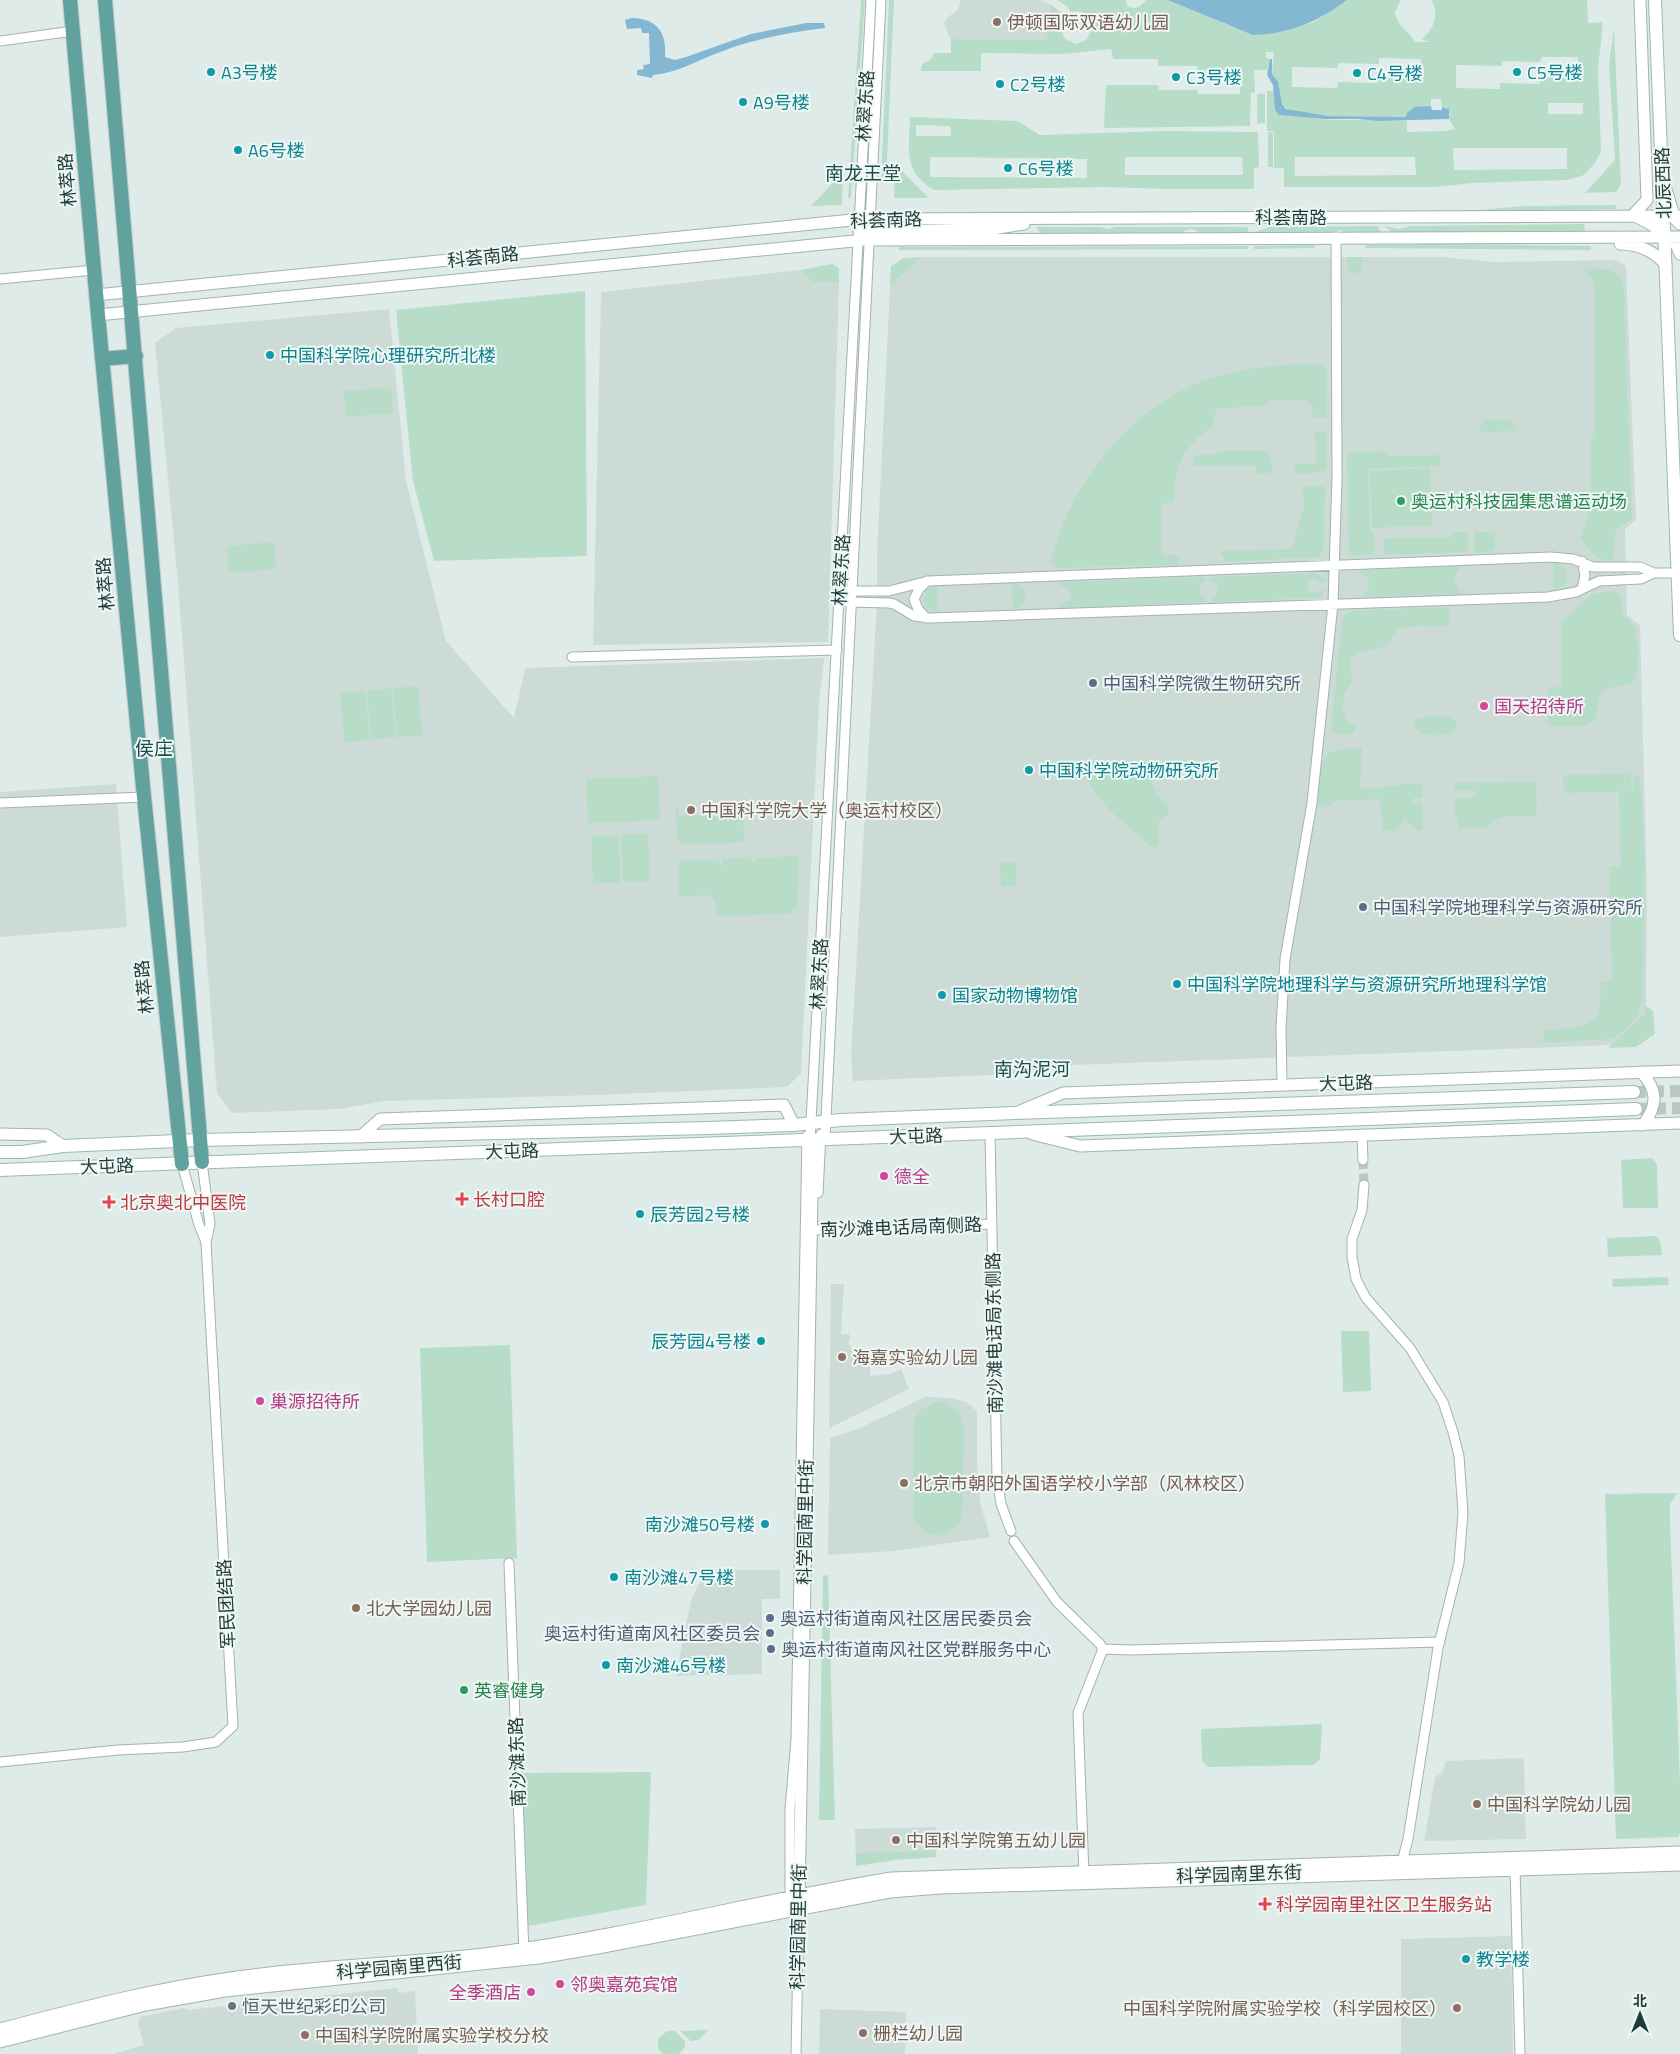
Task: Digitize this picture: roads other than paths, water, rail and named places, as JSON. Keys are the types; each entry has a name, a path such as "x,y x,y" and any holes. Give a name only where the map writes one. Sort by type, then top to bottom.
{"main road":[{"name":"林萃路","path":"70,0 144,797 182,1164"},
{"path":"105,0 131,293 202,1162"},
{"name":"北辰西路","path":"1655,0 1680,635"},
{"path":"102,359 136,356"},
{"name":"大屯路","path":"0,1152 22,1152 64,1146 199,1140 812,1123 1015,1113 1634,1092"},
{"path":"175,1104 196,1103"},
{"name":"大屯路","path":"0,1170 1636,1109"},
{"path":"812,1123 815,1140"}],"street":[{"name":"林翠东路","path":"864,219 871,0"},
{"name":"林翠东路","path":"812,1123 839,602 862,237 881,0"},
{"path":"1640,0 1647,200 1634,216 1648,223 1673,242 1680,254"},
{"path":"0,41 73,31"},
{"path":"1663,175 1670,206 1675,219 1680,224"},
{"path":"1589,216 1595,226 1594,232 1589,237"},
{"name":"科荟南路","path":"96,295 864,219 1680,216"},
{"path":"862,237 992,229 1045,218"},
{"name":"科荟南路","path":"98,316 862,237 1680,237"},
{"name":"林翠东路","path":"812,1123 851,602 862,237"},
{"path":"1282,1085 1281,1028 1285,959 1312,803 1333,604 1337,478 1336,237"},
{"path":"1484,237 1513,242 1630,244 1650,252 1660,258 1666,265"},
{"path":"0,279 94,270"},
{"path":"840,590 851,592 890,591 928,581 1551,557 1582,561 1594,567 1640,567 1654,572 1672,573 1679,576"},
{"path":"1582,561 1585,576 1582,589"},
{"path":"839,602 894,604 914,616 926,618 1333,604 1548,596 1576,592 1599,581 1641,579 1654,572"},
{"path":"926,618 918,609 914,599 919,589 928,581"},
{"path":"572,657 837,650"},
{"path":"0,804 144,797"},
{"name":"大屯路","path":"1015,1113 1063,1093 1680,1071"},
{"path":"1641,1072 1652,1083 1654,1098 1653,1112 1643,1124"},
{"path":"360,1137 380,1119 784,1105 812,1123"},
{"name":"大屯路","path":"1023,1132 1080,1146 1680,1123"},
{"name":"南沙滩电话局东侧路","path":"990,1133 997,1478 1001,1504 1011,1531"},
{"path":"0,1134 47,1135 64,1146"},
{"path":"1362,1134 1363,1160"},
{"path":"797,1902 790,1809 796,1740 815,1140"},
{"name":"科学园南里中街","path":"796,2054 797,1902 815,1140"},
{"name":"军民团结路","path":"0,1762 118,1750 183,1748 216,1742 233,1726 206,1243 210,1224 202,1162"},
{"name":"军民团结路","path":"182,1164 198,1225 206,1243"},
{"path":"1364,1186 1362,1210 1352,1239 1352,1257 1356,1279 1366,1298 1410,1348 1443,1402 1459,1456 1463,1513 1459,1562 1440,1642 1408,1839 1401,1868"},
{"name":"南沙滩电话局南侧路","path":"814,1230 992,1224"},
{"path":"1014,1541 1057,1602 1103,1649"},
{"name":"南沙滩东路","path":"509,1563 524,1954"},
{"path":"1103,1649 1130,1650 1440,1642"},
{"path":"1084,1878 1077,1727 1078,1712 1103,1649"},
{"path":"1515,1864 1680,1851"},
{"name":"科学园南里东街","path":"797,1902 894,1884 1680,1858"},
{"path":"1515,1864 1680,1866"},
{"path":"1515,1864 1520,2054"},
{"name":"科学园南里西街","path":"0,2036 120,2004 233,1984 265,1979 524,1954 651,1932 797,1902"},
{"path":"0,2028 114,1999 252,1974 524,1954"},
{"path":"0,2044 146,2006 225,1992 524,1954"}],"water":[{"path":"1168,0 1347,0 1336,8 1303,25 1279,32 1253,35"},
{"path":"632,18 648,21 659,28 664,41 665,57 675,60 751,34 806,23 824,23 825,28 786,34 748,43 714,54 680,69 653,75 652,78 637,75 637,70 644,69 643,65 650,64 649,33 642,33 641,28 627,29 625,20"},
{"path":"1270,59 1272,59 1272,74 1278,82 1282,104 1286,109 1328,116 1406,117 1407,113 1415,107 1431,106 1432,110 1442,110 1442,107 1449,109 1449,119 1378,121 1279,115 1275,110 1273,85 1267,75"}],"tunnel":[{"path":"1634,1092 1680,1091"},
{"path":"1636,1109 1680,1108"},
{"path":"1363,1160 1364,1185"}],"place":[{"name":"伊顿国际双语幼儿园","path":"997,22"},
{"name":"A3号楼","path":"211,72"},
{"name":"C5号楼","path":"1517,72"},
{"name":"C4号楼","path":"1357,73"},
{"name":"C3号楼","path":"1176,77"},
{"name":"C2号楼","path":"1000,84"},
{"name":"A9号楼","path":"743,102"},
{"name":"A6号楼","path":"238,150"},
{"name":"C6号楼","path":"1008,168"},
{"name":"中国科学院心理研究所北楼","path":"270,355"},
{"name":"奥运村科技园集思谱运动场","path":"1401,501"},
{"name":"中国科学院微生物研究所","path":"1093,683"},
{"name":"国天招待所","path":"1484,706"},
{"name":"中国科学院动物研究所","path":"1029,770"},
{"name":"中国科学院大学（奥运村校区）","path":"691,810"},
{"name":"中国科学院地理科学与资源研究所","path":"1363,907"},
{"name":"中国科学院地理科学与资源研究所地理科学馆","path":"1177,984"},
{"name":"国家动物博物馆","path":"942,995"},
{"name":"德全","path":"884,1176"},
{"name":"长村口腔","path":"462,1199"},
{"name":"北京奥北中医院","path":"109,1202"},
{"name":"辰芳园2号楼","path":"640,1214"},
{"name":"辰芳园4号楼","path":"761,1341"},
{"name":"海嘉实验幼儿园","path":"842,1357"},
{"name":"巢源招待所","path":"260,1401"},
{"name":"北京市朝阳外国语学校小学部（风林校区）","path":"904,1483"},
{"name":"南沙滩50号楼","path":"765,1524"},
{"name":"南沙滩47号楼","path":"614,1577"},
{"name":"北大学园幼儿园","path":"356,1608"},
{"name":"奥运村街道南风社区居民委员会","path":"770,1618"},
{"name":"奥运村街道南风社区委员会","path":"770,1633"},
{"name":"奥运村街道南风社区党群服务中心","path":"771,1649"},
{"name":"南沙滩46号楼","path":"606,1665"},
{"name":"英睿健身","path":"464,1690"},
{"name":"中国科学院幼儿园","path":"1477,1804"},
{"name":"中国科学院第五幼儿园","path":"896,1840"},
{"name":"科学园南里社区卫生服务站","path":"1265,1904"},
{"name":"教学楼","path":"1466,1959"},
{"name":"邻奥嘉苑宾馆","path":"560,1984"},
{"name":"全季酒店","path":"531,1992"},
{"name":"恒天世纪彩印公司","path":"232,2006"},
{"name":"中国科学院附属实验学校（科学园校区）","path":"1457,2008"},
{"name":"栅栏幼儿园","path":"863,2033"},
{"name":"中国科学院附属实验学校分校","path":"305,2035"}],"district":[{"name":"南龙王堂","path":"863,172"},
{"name":"侯庄","path":"154,747"},
{"name":"南沟泥河","path":"1032,1068"}]}
